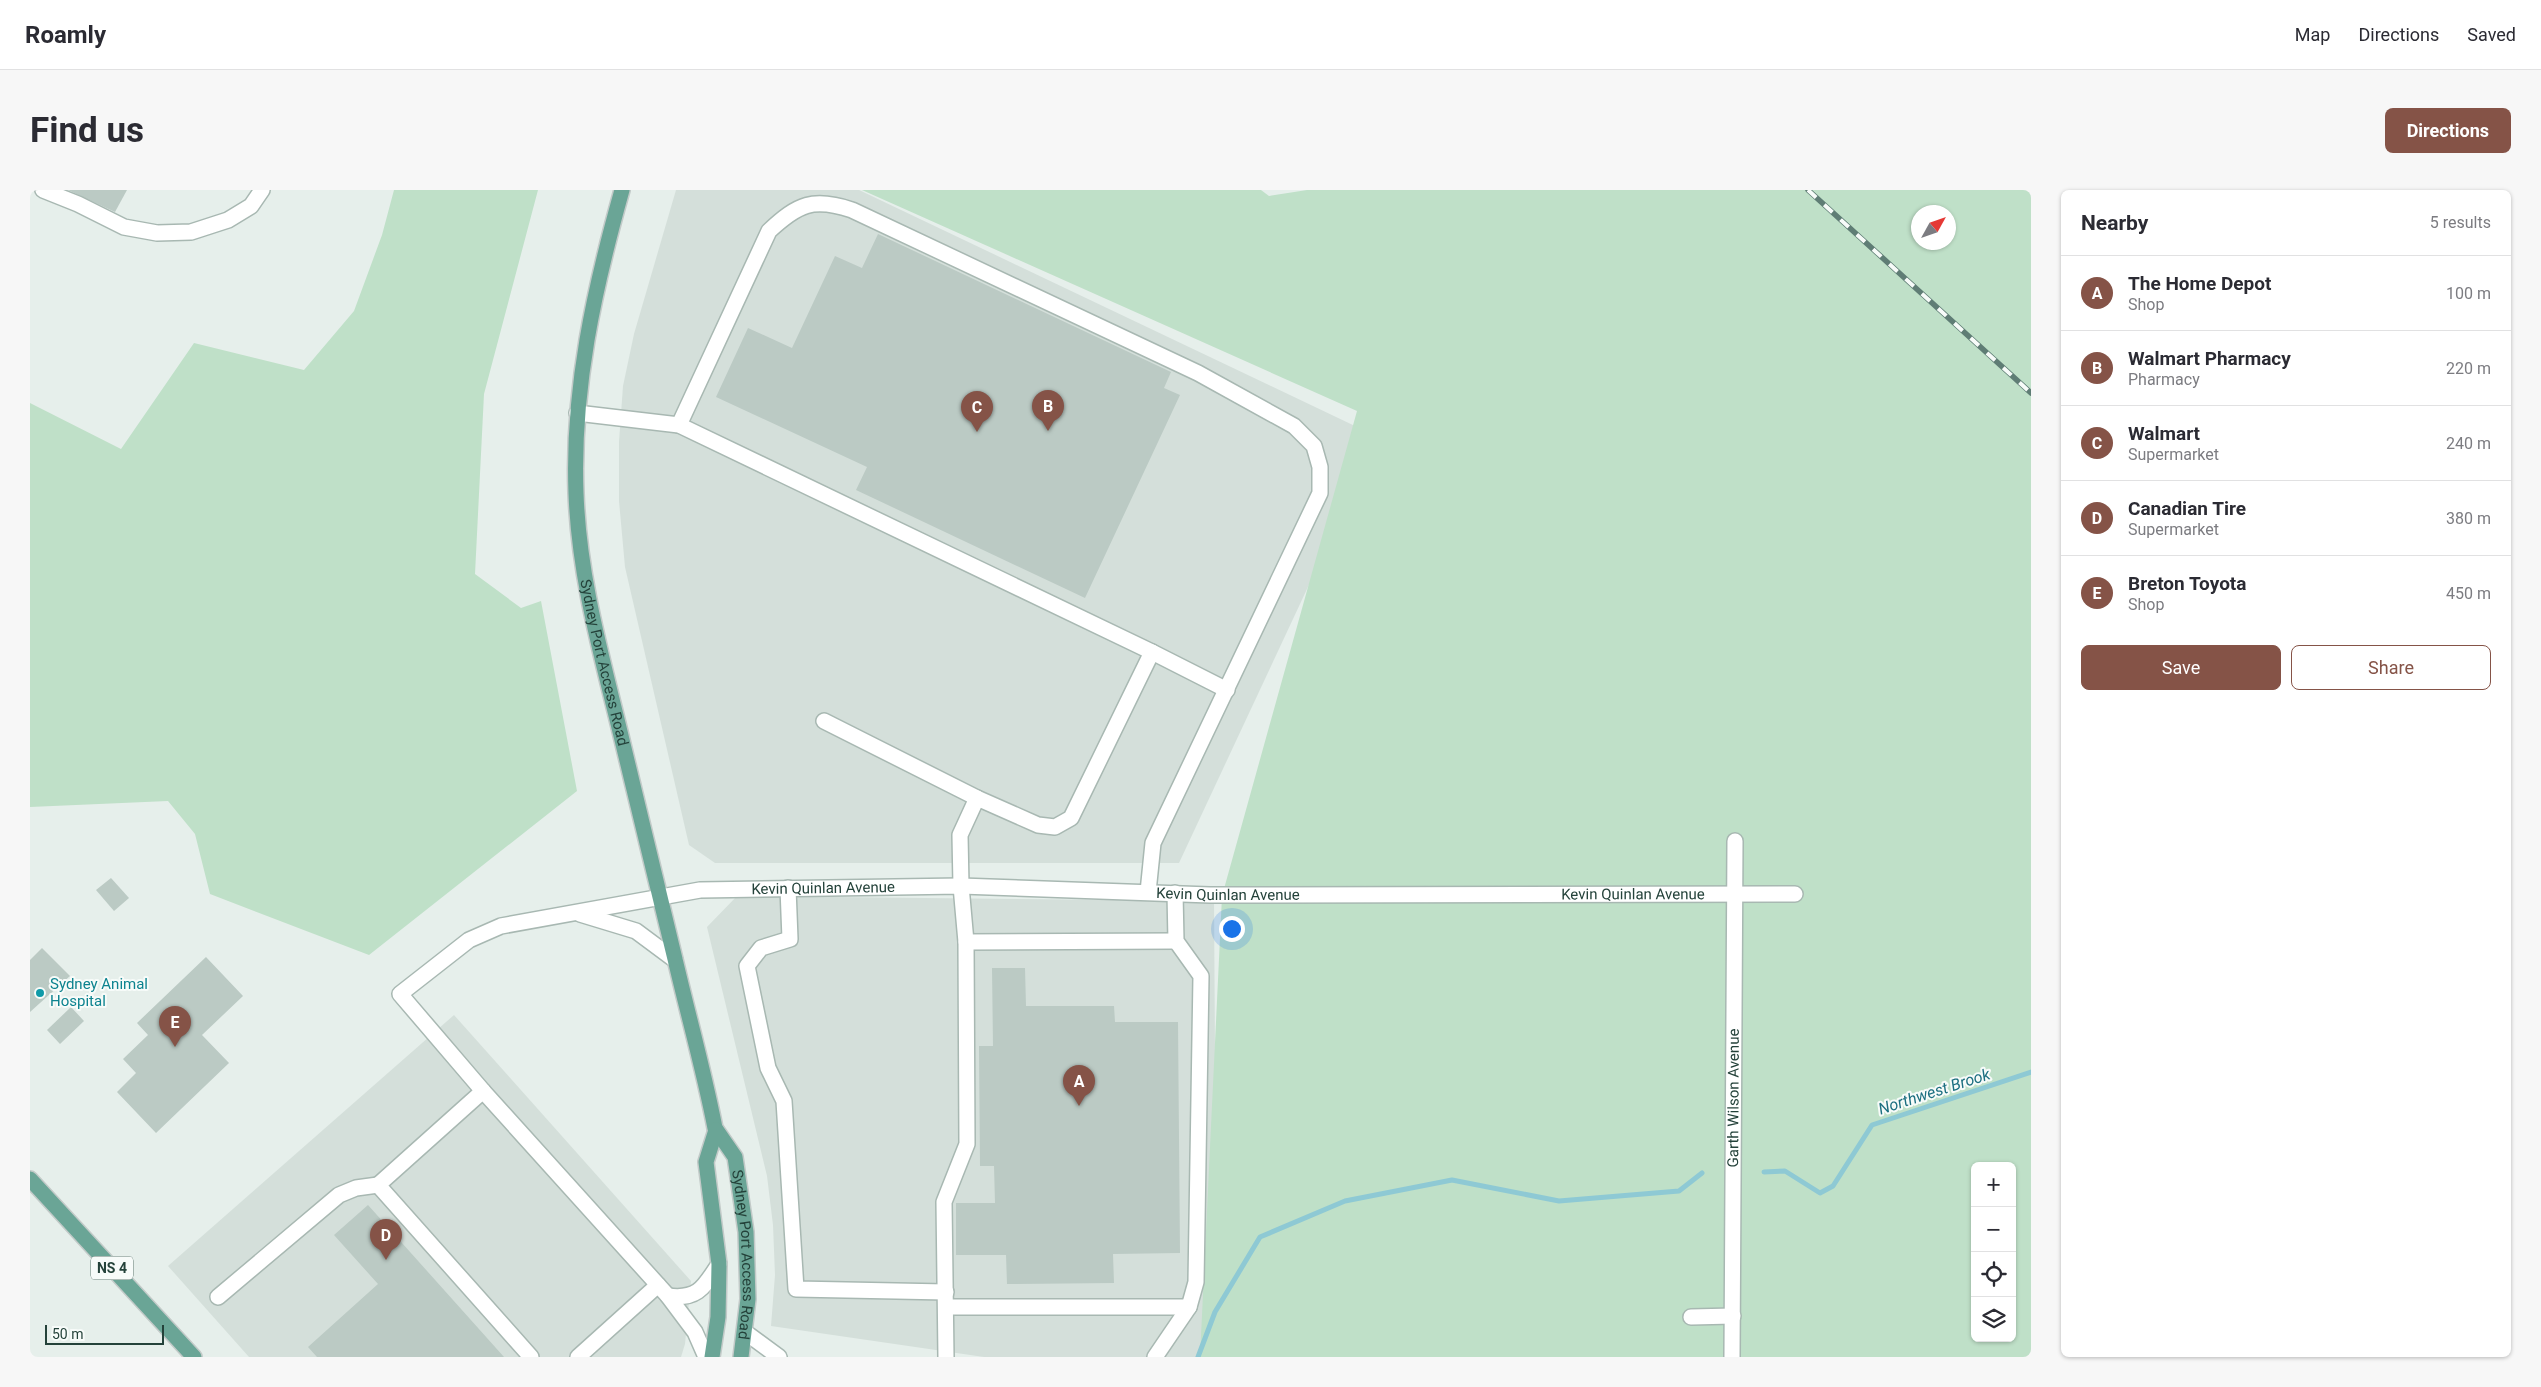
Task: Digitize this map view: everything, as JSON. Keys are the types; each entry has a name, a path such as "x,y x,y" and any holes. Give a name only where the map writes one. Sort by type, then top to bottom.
{"main road":[{"name":"Sydney Port Access Road","path":"622,190 589,323 577,413 578,530 588,604 716,1130 735,1158 742,1199 748,1266 745,1332 741,1357"},
{"name":"Sydney Port Access Road","path":"712,1357 718,1317 719,1264 706,1162 716,1130"},
{"name":"NS 4","path":"30,1179 194,1357"}],"street":[{"path":"43,190 78,204 124,227 157,233 191,232 228,220 251,206 262,190"},
{"path":"679,425 769,231 791,211 812,203 834,204 852,210 1198,373 1294,426 1314,446 1320,467 1320,493 1153,843 1148,892"},
{"path":"577,413 679,425 1152,652 1227,690"},
{"path":"824,721 977,798 1038,825 1055,827 1071,818 1152,652"},
{"path":"946,1357 944,1202 967,1144 966,942 961,886 960,835 977,798"},
{"name":"Garth Wilson Avenue","path":"1732,1357 1736,840"},
{"name":"Kevin Quinlan Avenue","path":"483,1091 400,994 469,940 501,926 660,896 700,890 961,886 1210,895 1796,894"},
{"path":"788,888 790,939 760,948 747,966 768,1068 784,1101 796,1289 946,1299 1189,1307"},
{"path":"1155,1357 1189,1307 1196,1282 1201,976 1176,941 1175,893"},
{"path":"574,913 636,931 675,960"},
{"path":"966,942 1176,941"},
{"path":"218,1297 339,1195 356,1188 378,1185 483,1091 663,1291 695,1332 706,1357"},
{"path":"378,1185 531,1357"},
{"path":"663,1291 682,1298 695,1294 705,1286 719,1264"},
{"path":"578,1357 663,1291"},
{"path":"1691,1317 1733,1316"},
{"path":"745,1332 780,1357"}],"shaded area":[{"path":"676,190 859,190 1378,437 1179,863 715,863 689,845 625,567 619,501 619,442 623,386 634,334"},
{"path":"737,896 1214,901 1217,1357 984,1357 771,1326 775,1275 773,1225 767,1176 707,927"},
{"path":"454,1015 691,1281 685,1344 681,1357 249,1357 168,1266"}],"green space":[{"path":"394,190 538,190 484,394 475,574 521,608 541,601 577,791 369,955 210,894 195,834 168,801 30,807 30,403 121,449 194,343 304,370 354,311 382,235"},
{"path":"862,190 1261,190 1269,196 1307,190 2031,190 2031,1357 1200,1357 1222,896 1357,411"}],"building":[{"path":"68,190 127,190 115,212"},
{"path":"878,234 1171,372 1164,388 1180,395 1085,598 856,490 867,467 716,397 748,328 792,348 835,256 862,268"},
{"path":"111,878 129,898 114,911 96,890"},
{"name":"Sydney Animal Hospital","path":"42,948 70,976 30,1012 30,960"},
{"path":"206,957 243,996 202,1035 229,1063 156,1133 117,1092 136,1073 123,1059 148,1035 137,1023"},
{"path":"992,968 1025,968 1026,1006 1114,1006 1115,1022 1178,1022 1180,1253 1113,1254 1114,1283 1007,1284 1006,1255 956,1255 956,1203 995,1203 994,1166 980,1166 979,1046 993,1046"},
{"path":"71,1007 84,1021 60,1044 47,1030"},
{"path":"368,1205 504,1357 317,1357 308,1347 378,1284 334,1235"}],"waterway":[{"name":"Northwest Brook","path":"1764,1172 1785,1171 1820,1193 1833,1186 1872,1125 2031,1072"},
{"name":"Northwest Brook","path":"1198,1357 1215,1312 1260,1237 1345,1201 1452,1180 1559,1201 1679,1191 1702,1173"}],"railway":[{"path":"1808,190 2031,393"}],"place":[{"name":"Walmart Pharmacy","path":"1048,431"},
{"name":"Walmart","path":"977,432"},
{"name":"Sydney Animal Hospital","path":"40,993"},
{"name":"Breton Toyota","path":"175,1047"},
{"name":"The Home Depot","path":"1079,1106"},
{"name":"Canadian Tire","path":"386,1260"}]}
